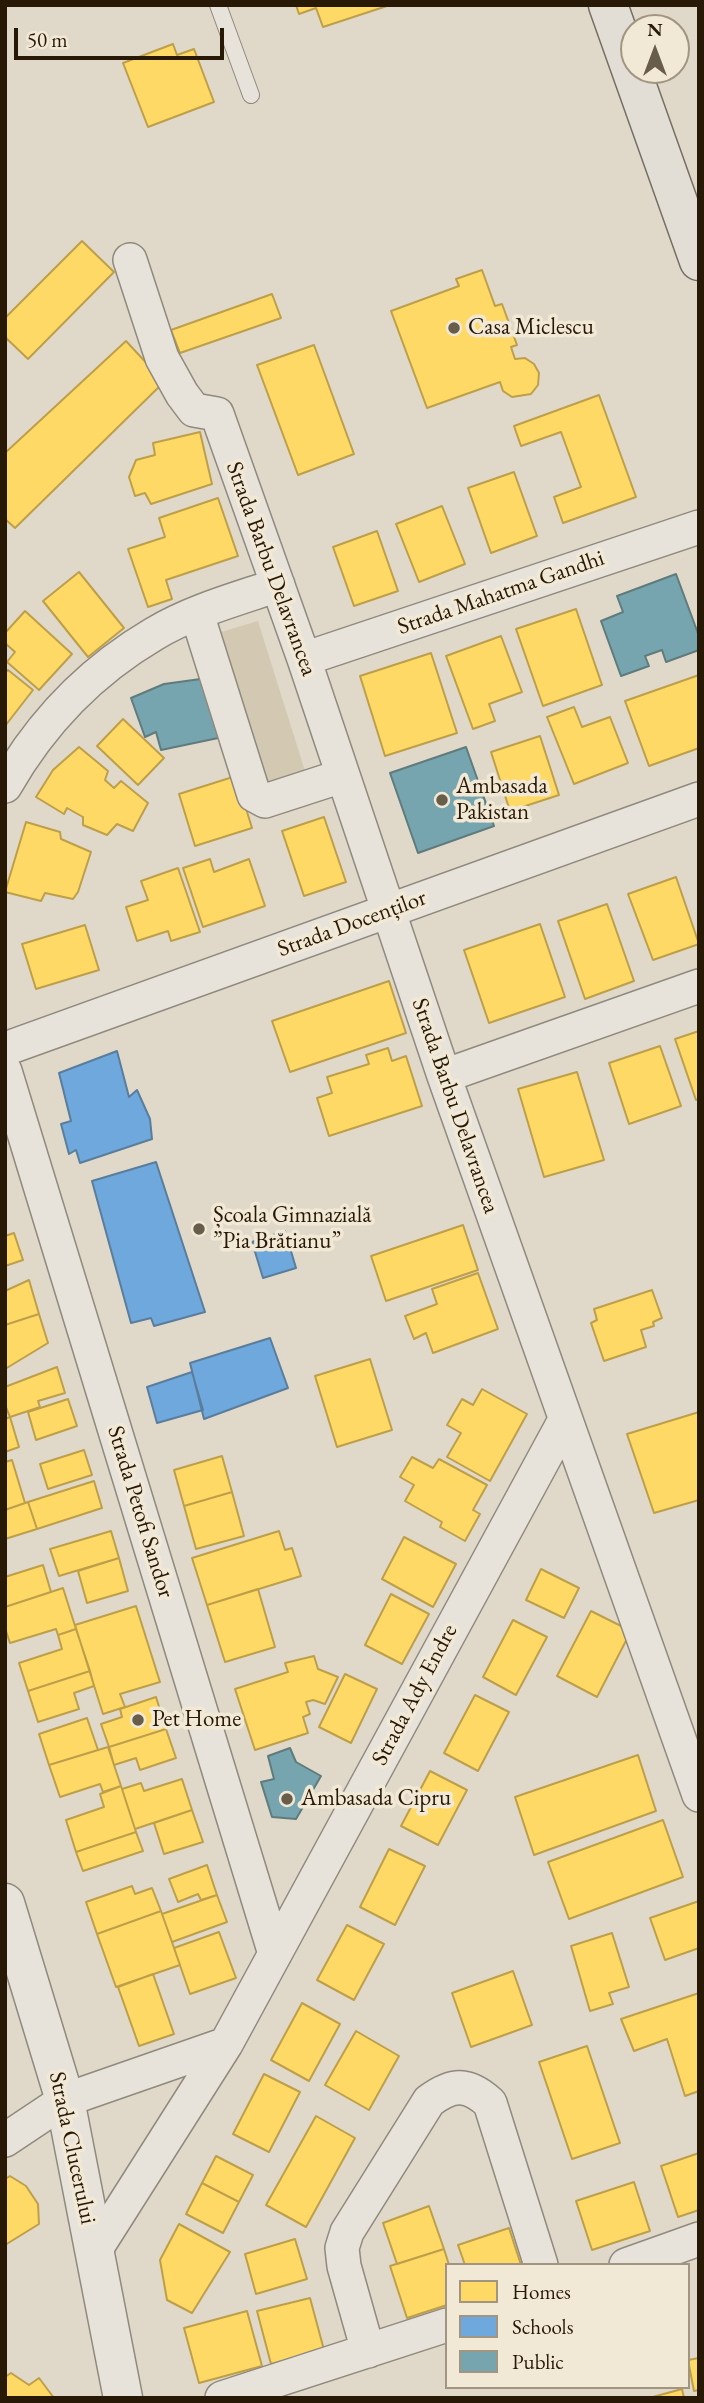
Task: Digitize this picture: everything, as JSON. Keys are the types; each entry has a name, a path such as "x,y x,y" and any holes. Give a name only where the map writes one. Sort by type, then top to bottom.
{"main road":[{"path":"608,5 696,242"}],"street":[{"name":"Strada Barbu Delavrancea","path":"130,260 168,372 194,410 217,414 304,659 444,1076 699,1796"},
{"name":"Strada Mahatma Gandhi","path":"304,659 699,527"},
{"path":"5,786 21,757 47,724 77,692 114,661 155,633 197,614 278,585"},
{"path":"197,614 254,795 265,801 342,776"},
{"name":"Strada Docenților","path":"5,1049 699,799"},
{"path":"444,1076 699,986"},
{"name":"Strada Petofi Sandor","path":"5,1071 275,1954"},
{"name":"Strada Ady Endre","path":"94,2252 226,2044 565,1419"},
{"name":"Strada Clucerului","path":"5,1903 65,2100 123,2398"},
{"path":"5,2140 65,2100 226,2044"},
{"path":"368,2351 344,2266 342,2248 347,2232 429,2101 443,2090 462,2088 477,2091 489,2104 540,2263"},
{"path":"632,2263 699,2239"},
{"path":"222,2398 445,2326"}],"lane":[{"path":"218,5 251,95"}],"shaded area":[{"path":"258,621 305,771 268,783 221,632"}],"building: Homes":[{"path":"296,5 390,5 323,27 316,8 299,14"},
{"path":"173,44 177,55 194,49 214,102 148,127 123,63"},
{"path":"82,241 114,272 28,359 5,337 5,318"},
{"name":"Casa Miclescu","path":"482,270 495,306 502,304 517,345 511,347 515,359 525,358 534,364 539,373 538,385 531,394 512,397 503,391 500,382 427,408 391,311 459,286 456,279"},
{"path":"272,294 281,318 180,353 171,330"},
{"path":"126,341 164,382 15,528 5,519 5,453"},
{"path":"314,345 354,454 298,475 257,365"},
{"path":"599,395 636,497 563,523 554,497 581,487 561,432 521,446 514,426"},
{"path":"200,432 212,484 151,504 145,493 135,496 129,477 136,460 155,455 153,443"},
{"path":"514,472 537,536 491,553 468,488"},
{"path":"218,498 238,556 166,580 172,599 148,607 128,549 165,537 159,518"},
{"path":"442,506 465,564 419,582 396,524"},
{"path":"377,531 398,591 354,606 333,547"},
{"path":"79,572 124,628 88,657 43,601"},
{"path":"576,609 602,685 543,706 516,629"},
{"path":"25,611 72,654 39,690 7,662 15,652 5,643 5,633"},
{"path":"501,636 522,692 489,704 495,721 473,729 446,656"},
{"path":"431,653 457,733 385,756 360,676"},
{"path":"8,670 33,690 5,726 5,673"},
{"path":"699,675 699,748 649,766 625,701"},
{"path":"574,707 582,727 610,717 628,763 574,784 547,717"},
{"path":"123,719 164,758 138,785 97,746"},
{"path":"540,736 559,795 510,811 491,752"},
{"path":"79,747 108,771 105,780 114,788 121,781 148,803 133,831 117,824 107,835 83,825 83,817 67,808 64,814 36,797 53,770"},
{"path":"236,776 252,828 195,846 179,794"},
{"path":"324,817 346,882 304,896 282,831"},
{"path":"26,822 60,832 61,839 91,852 78,892 73,899 45,893 41,901 5,892"},
{"path":"210,859 214,872 249,859 265,906 203,927 183,868"},
{"path":"178,868 200,932 171,941 168,931 137,941 126,907 148,900 141,881"},
{"path":"676,877 699,944 653,960 628,894"},
{"path":"607,904 634,981 585,999 558,921"},
{"path":"540,924 565,997 489,1023 464,950"},
{"path":"85,925 99,970 36,989 22,944"},
{"path":"389,981 406,1033 290,1072 272,1021"},
{"path":"699,1031 699,1099 696,1100 675,1039"},
{"path":"660,1046 681,1106 629,1124 609,1063"},
{"path":"388,1048 392,1061 406,1056 422,1106 329,1136 317,1098 332,1093 327,1077 369,1064 366,1055"},
{"path":"577,1072 604,1160 544,1177 518,1089"},
{"path":"463,1225 478,1270 386,1301 371,1256"},
{"path":"14,1233 23,1260 5,1266 5,1236"},
{"path":"478,1273 498,1329 433,1353 426,1333 414,1339 405,1316 437,1304 432,1289"},
{"path":"29,1280 39,1314 5,1325 5,1291"},
{"path":"652,1290 662,1318 653,1322 654,1326 641,1330 646,1347 604,1361 591,1323 597,1320 594,1309"},
{"path":"39,1314 48,1343 5,1369 5,1325"},
{"path":"370,1359 392,1430 337,1447 315,1376"},
{"path":"57,1367 65,1393 38,1401 40,1407 10,1417 5,1405 5,1387"},
{"path":"482,1389 527,1414 490,1481 447,1457 461,1433 447,1425 462,1399 473,1405"},
{"path":"68,1399 77,1426 36,1440 28,1412"},
{"path":"699,1412 699,1500 654,1513 627,1434"},
{"path":"10,1417 19,1447 5,1452 5,1419"},
{"path":"84,1450 92,1475 48,1489 40,1464"},
{"path":"222,1456 232,1492 184,1506 174,1470"},
{"path":"412,1457 433,1468 439,1459 487,1485 473,1510 480,1514 465,1541 440,1527 442,1522 405,1501 414,1485 400,1477"},
{"path":"12,1460 25,1503 5,1510 5,1462"},
{"path":"94,1481 102,1508 37,1529 28,1502"},
{"path":"232,1492 244,1536 196,1549 184,1506"},
{"path":"28,1502 37,1529 5,1539 5,1510"},
{"path":"111,1531 119,1558 59,1576 50,1549"},
{"path":"279,1531 285,1550 292,1548 301,1576 207,1605 192,1558"},
{"path":"404,1537 456,1564 433,1607 382,1579"},
{"path":"119,1558 128,1591 87,1603 78,1571"},
{"path":"43,1565 51,1592 5,1607 5,1577"},
{"path":"541,1569 579,1588 564,1618 526,1600"},
{"path":"63,1588 76,1629 58,1635 56,1629 10,1643 5,1628 5,1607"},
{"path":"258,1589 275,1647 225,1662 207,1605"},
{"path":"391,1594 429,1614 402,1664 365,1645"},
{"path":"136,1606 160,1682 120,1694 125,1707 103,1714 75,1625"},
{"path":"591,1611 631,1631 597,1697 557,1676"},
{"path":"513,1620 547,1637 516,1695 483,1677"},
{"path":"76,1629 90,1671 28,1691 19,1663 62,1649 58,1635"},
{"path":"314,1656 318,1669 338,1677 325,1704 313,1700 306,1702 310,1714 303,1717 308,1733 255,1750 235,1689 288,1672 285,1663"},
{"path":"90,1671 94,1686 74,1693 79,1709 38,1722 28,1691"},
{"path":"345,1674 377,1689 351,1743 319,1727"},
{"path":"475,1695 509,1712 478,1771 444,1753"},
{"name":"Pet Home","path":"156,1697 166,1729 109,1747 101,1724 122,1717 120,1709"},
{"path":"87,1718 98,1750 49,1765 39,1734"},
{"path":"166,1729 176,1758 140,1770 136,1758 114,1765 109,1747"},
{"path":"108,1747 121,1786 103,1792 100,1784 60,1797 49,1765"},
{"path":"638,1755 656,1811 534,1855 515,1797"},
{"path":"430,1771 467,1790 438,1845 401,1826"},
{"path":"182,1779 192,1810 135,1829 122,1789 141,1783 144,1791"},
{"path":"121,1786 136,1832 76,1852 66,1820 104,1807 100,1794"},
{"path":"192,1810 203,1842 164,1854 154,1823"},
{"path":"663,1820 683,1877 569,1919 548,1862"},
{"path":"136,1832 143,1851 83,1871 76,1852"},
{"path":"389,1849 425,1866 395,1925 360,1907"},
{"path":"207,1865 217,1895 201,1900 198,1894 178,1902 169,1879"},
{"path":"132,1886 135,1894 152,1888 161,1911 97,1934 86,1902"},
{"path":"217,1895 227,1922 172,1942 162,1914"},
{"path":"699,1901 699,1948 665,1960 650,1918"},
{"path":"161,1911 180,1965 116,1987 97,1934"},
{"path":"347,1925 384,1944 354,2000 317,1980"},
{"path":"219,1932 236,1978 190,1994 174,1948"},
{"path":"612,1933 629,1987 609,1993 613,2004 590,2011 571,1946"},
{"path":"513,1971 532,2025 471,2047 452,1993"},
{"path":"153,1974 174,2034 139,2046 118,1987"},
{"path":"699,1993 699,2091 685,2096 667,2039 634,2051 621,2019"},
{"path":"302,2003 340,2024 309,2081 271,2060"},
{"path":"356,2031 399,2056 369,2110 325,2085"},
{"path":"587,2046 620,2143 572,2159 539,2062"},
{"path":"264,2074 300,2092 269,2152 233,2134"},
{"path":"316,2116 355,2138 306,2227 266,2205"},
{"path":"699,2153 699,2210 678,2217 661,2166"},
{"path":"216,2156 253,2175 239,2202 202,2183"},
{"path":"10,2176 26,2186 38,2204 39,2224 5,2245 5,2179"},
{"path":"634,2182 650,2231 592,2250 576,2201"},
{"path":"202,2183 239,2202 223,2233 186,2214"},
{"path":"429,2206 444,2249 397,2264 383,2223"},
{"path":"179,2224 230,2252 192,2313 167,2300 160,2260"},
{"path":"509,2228 520,2263 464,2263 458,2245"},
{"path":"295,2239 307,2279 256,2294 245,2254"},
{"path":"444,2249 448,2263 445,2263 445,2306 407,2318 390,2266"},
{"path":"310,2298 324,2350 271,2364 257,2311"},
{"path":"247,2311 262,2366 199,2383 184,2328"},
{"path":"699,2358 699,2390 694,2391 690,2360"},
{"path":"11,2373 29,2385 39,2378 54,2398 5,2398 5,2377"},
{"path":"682,2389 684,2398 649,2398"}],"building: Schools":[{"path":"117,1051 129,1097 137,1090 150,1119 152,1139 80,1163 76,1150 69,1154 61,1124 71,1121 59,1073"},
{"path":"156,1162 205,1312 154,1326 151,1318 131,1323 92,1181"},
{"path":"285,1231 296,1268 263,1278 252,1242"},
{"path":"270,1338 288,1388 204,1419 190,1363"},
{"path":"192,1372 203,1410 157,1423 147,1387"}],"building: Public":[{"path":"676,574 699,636 699,650 666,662 662,650 645,656 649,666 621,676 601,621 623,612 617,596"},
{"path":"208,678 223,737 161,750 156,732 145,737 131,698 164,684"},
{"name":"Ambasada Pakistan","path":"466,747 494,826 418,853 390,773"},
{"name":"Ambasada Cipru","path":"290,1748 296,1762 321,1776 296,1819 272,1817 261,1782 274,1779 268,1756"}],"place":[{"name":"Casa Miclescu","path":"454,328"},
{"name":"Ambasada Pakistan","path":"442,800"},
{"name":"Școala Gimnazială ”Pia Brătianu”","path":"199,1229"},
{"name":"Pet Home","path":"138,1720"},
{"name":"Ambasada Cipru","path":"287,1799"}]}
